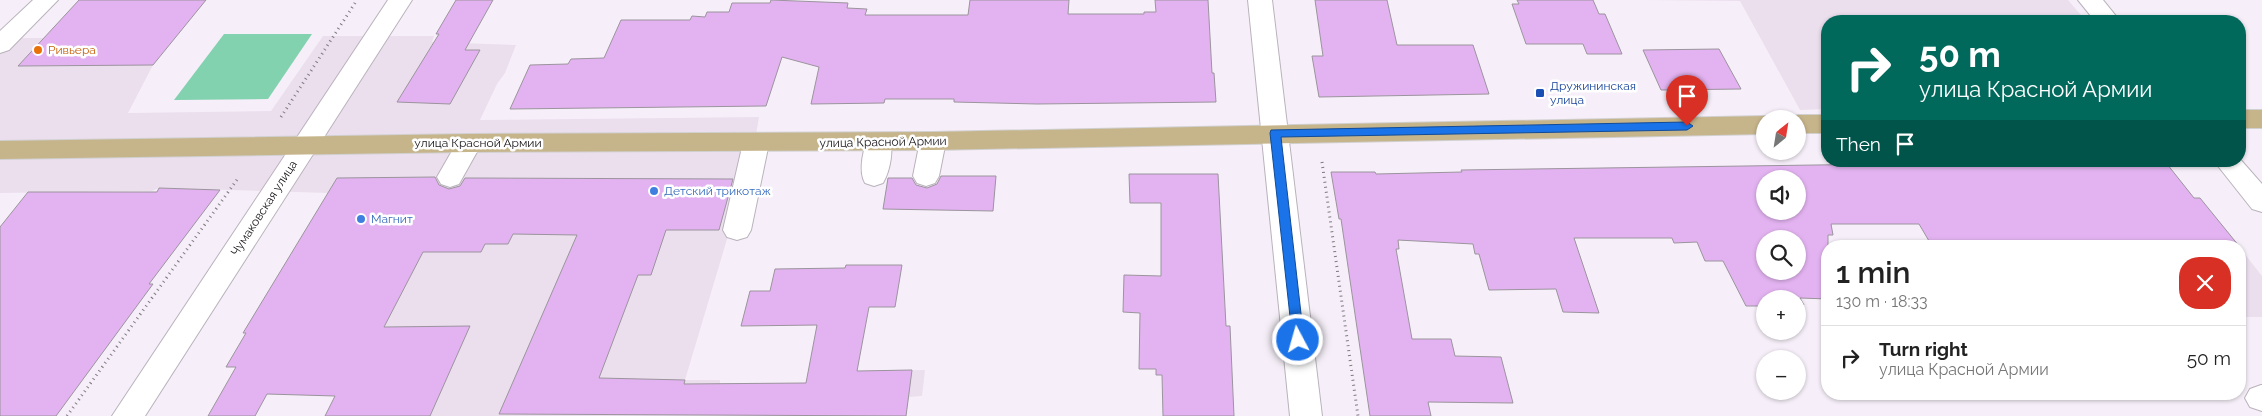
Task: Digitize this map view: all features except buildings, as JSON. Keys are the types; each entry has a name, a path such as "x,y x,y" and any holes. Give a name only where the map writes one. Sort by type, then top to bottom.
{"main road":[{"path":"2246,119 2262,119"},
{"path":"1806,124 1821,124"},
{"name":"улица Красной Армии","path":"0,150 469,143 879,142 1318,132 1756,125"}],"street":[{"path":"0,45 46,0"},
{"name":"Чумаковская улица","path":"128,416 400,0"},
{"path":"1260,0 1306,416"},
{"path":"2090,0 2103,15"},
{"path":"926,176 933,141"},
{"path":"874,176 879,142"},
{"path":"450,178 469,143"},
{"path":"737,230 756,143"},
{"path":"2232,167 2262,202"}],"path":[{"path":"67,416 263,145 357,0"},
{"path":"1318,132 1358,416"}],"shaded area":[{"path":"1645,0 2068,0 2081,15 1821,15 1821,109 1800,110 1740,1"},
{"path":"323,36 434,36 432,42 516,45 505,73 497,84 480,120 759,117 750,170 745,179 685,380 720,380 720,384 867,382 869,371 925,370 922,396 909,397 906,416 325,416 368,333 328,193 159,188 152,191 0,193 0,38 44,38 19,66 153,65 128,113 271,111"},
{"path":"2246,256 2262,276 2262,317 2246,317"}],"green space":[{"path":"224,34 312,34 268,99 174,100"}],"place":[{"name":"Ривьера","path":"38,50"},
{"name":"Дружининская улица","path":"1540,93"},
{"name":"Детский трикотаж","path":"654,191"},
{"name":"Магнит","path":"361,219"}],"route":[{"path":"1298,340 1275,133 1687,126"}]}
